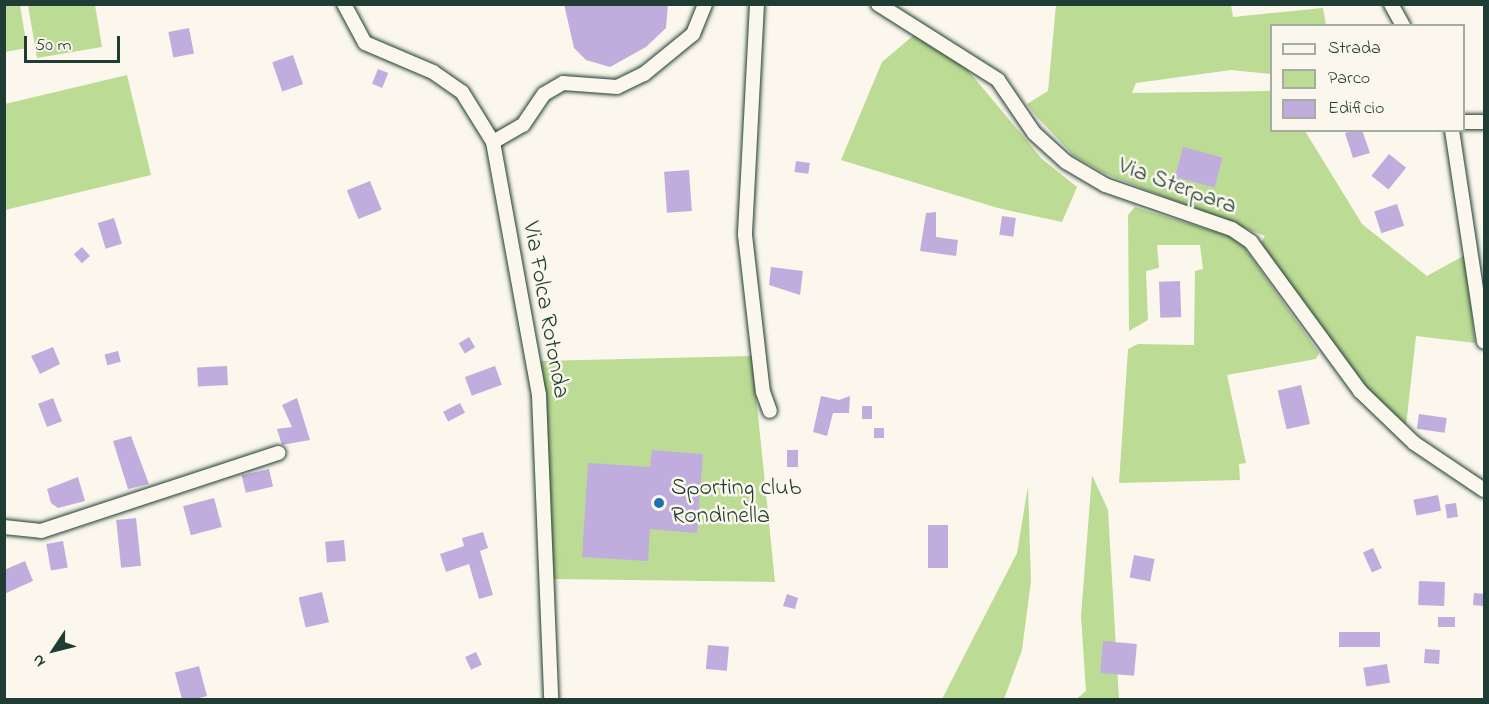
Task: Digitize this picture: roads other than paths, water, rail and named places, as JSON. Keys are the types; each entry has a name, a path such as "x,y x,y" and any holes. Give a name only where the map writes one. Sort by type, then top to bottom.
{"street":[{"name":"Via Folca Rotonda","path":"344,4 365,43 433,72 462,92 493,142 539,395 551,699"},
{"path":"493,142 523,125 544,94 563,83 617,87 644,74 693,34 705,4"},
{"path":"757,4 745,235 763,392 770,411"},
{"name":"Via Sterpara","path":"878,4 998,80 1034,133 1066,162 1105,185 1232,229 1251,242 1360,391 1414,443 1485,490"},
{"path":"1391,4 1402,24"},
{"path":"1465,122 1485,122"},
{"path":"1452,132 1485,342"},
{"path":"4,527 42,531 278,453"}],"place":[{"name":"Sporting club Rondinella","path":"659,503"}]}
